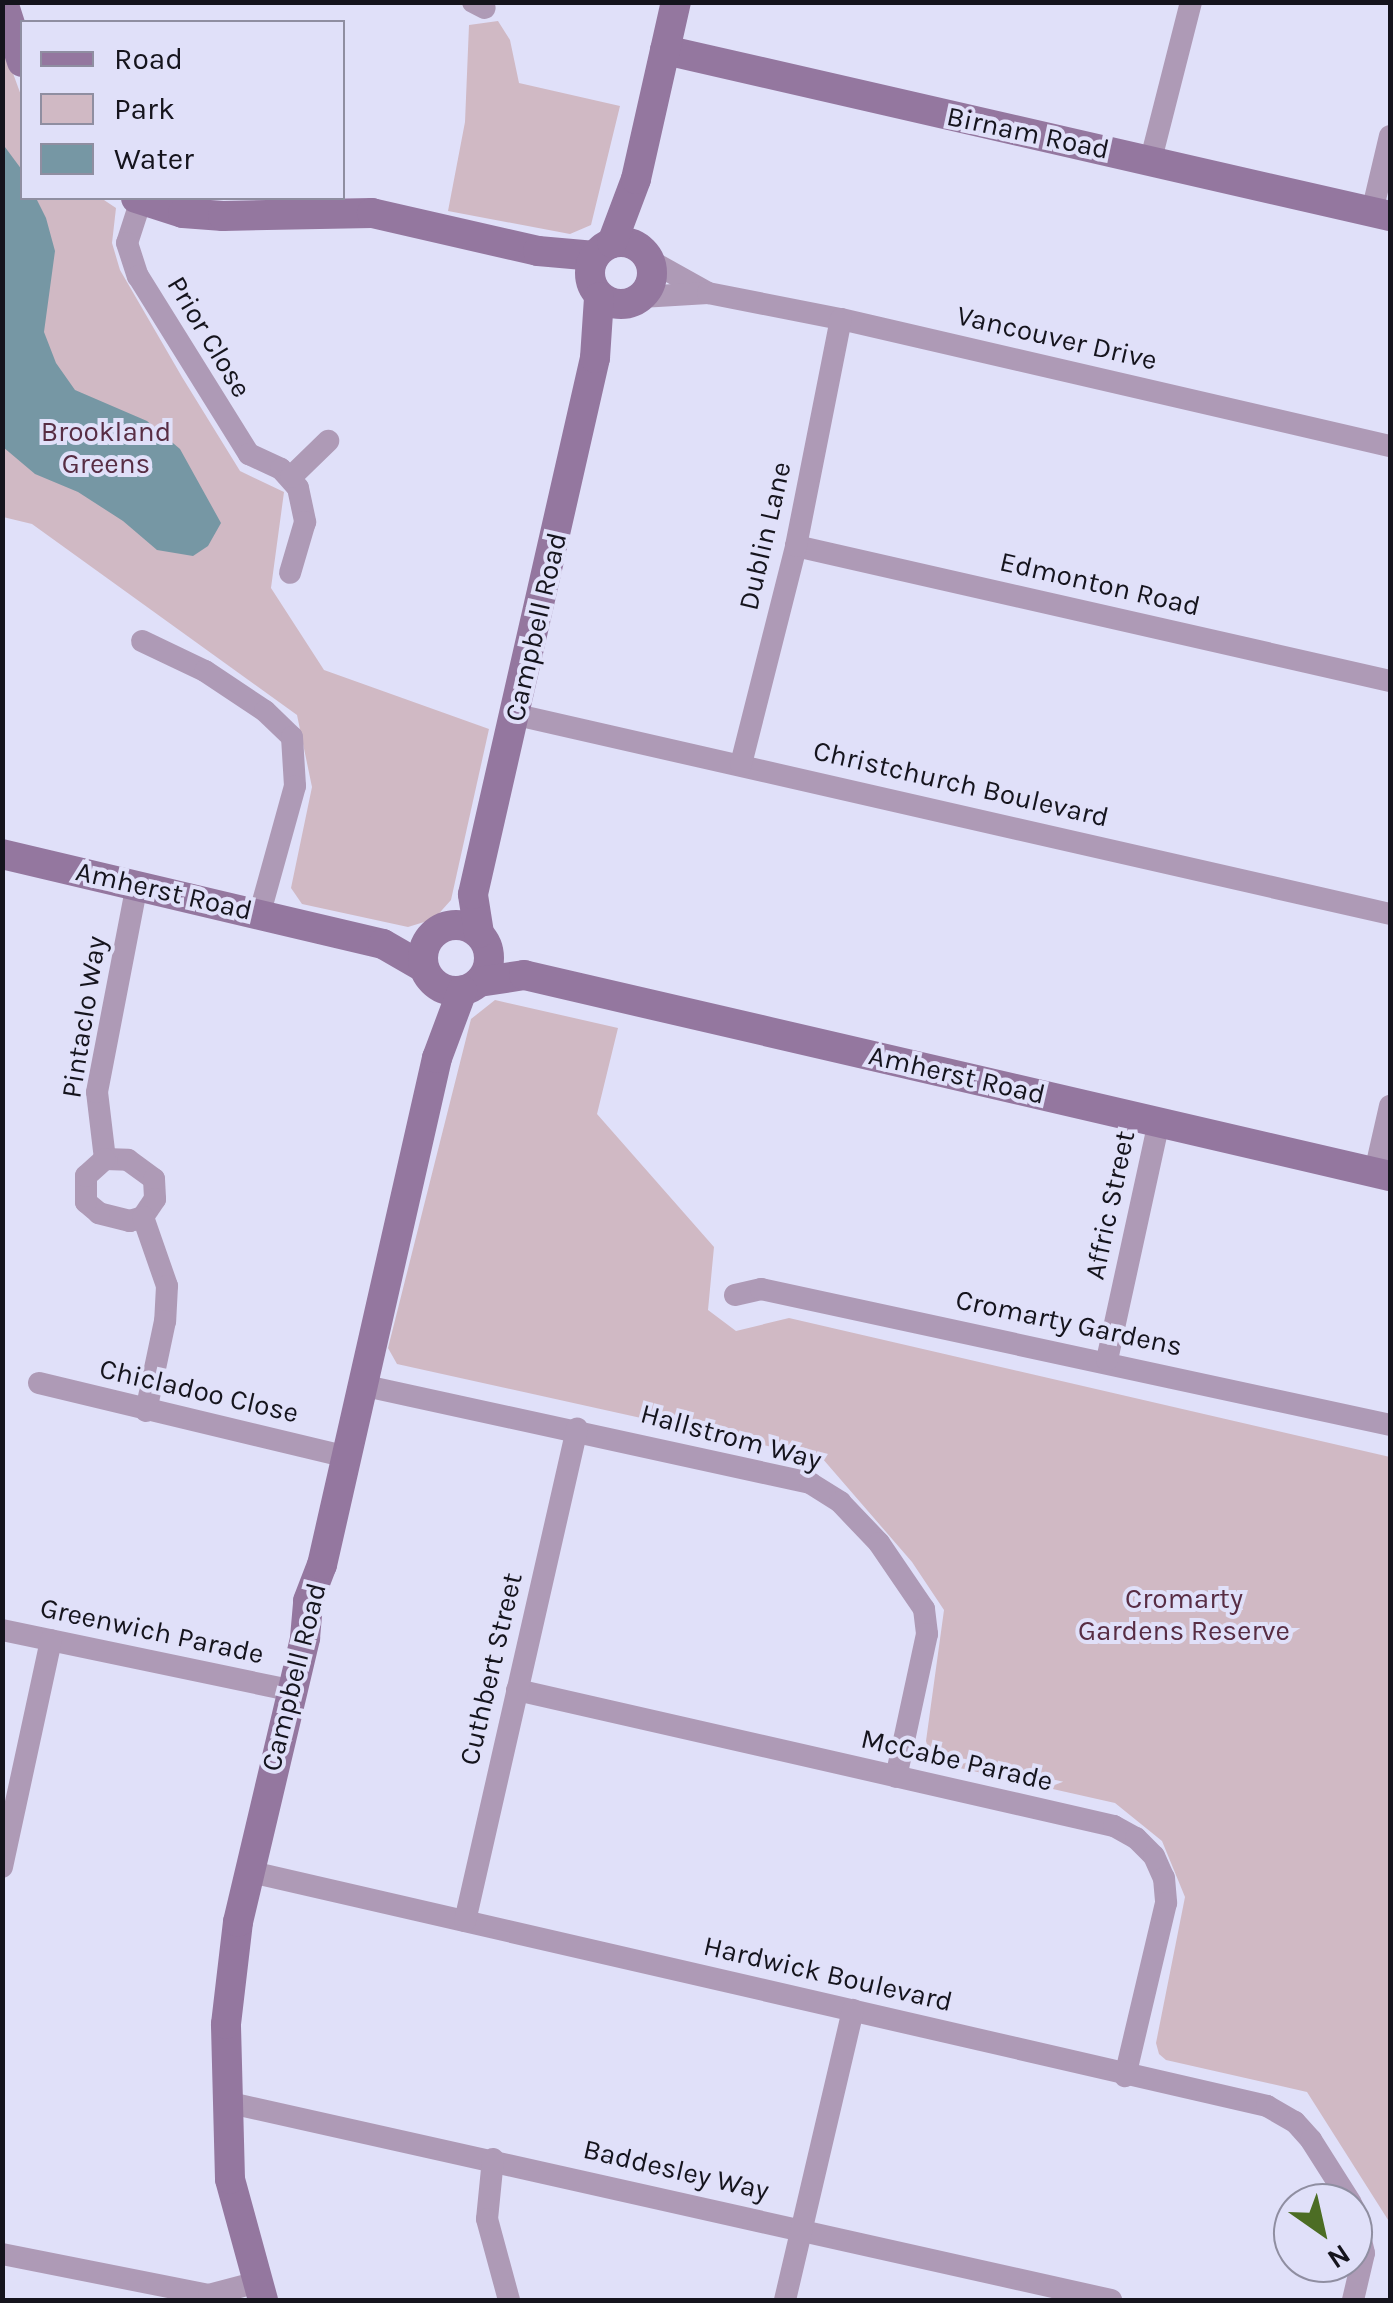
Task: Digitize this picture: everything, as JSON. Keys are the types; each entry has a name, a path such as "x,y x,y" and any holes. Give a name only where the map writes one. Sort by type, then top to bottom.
{"street":[{"path":"3,2 20,56"},
{"name":"Campbell Road","path":"260,2292 244,2222 232,2193 226,2102 226,2024 248,1872 595,358 599,268 636,179 676,2"},
{"path":"1151,159 1191,2"},
{"name":"Birnam Road","path":"665,50 834,92 1151,159 1381,214"},
{"path":"1381,214 1390,136"},
{"name":"Campbell Road","path":"595,358 652,276 636,179"},
{"name":"Prior Close","path":"138,200 127,243 138,276 249,454 291,477"},
{"path":"141,200 183,213 224,216 372,213 599,268"},
{"path":"599,268 628,243 646,255"},
{"name":"Vancouver Drive","path":"646,255 708,293"},
{"path":"599,268 614,304 636,300"},
{"name":"Vancouver Drive","path":"636,300 708,293 1390,446"},
{"name":"Dublin Lane","path":"740,764 796,546 841,320"},
{"path":"290,574 305,522 304,506 291,477 328,442"},
{"name":"Edmonton Road","path":"796,546 1390,681"},
{"path":"142,641 205,671 265,711 292,737 295,786 260,912"},
{"name":"Christchurch Boulevard","path":"516,714 1390,914"},
{"name":"Amherst Road","path":"2,854 1383,1174"},
{"name":"Pintaclo Way","path":"105,1159 97,1092 137,884"},
{"path":"1383,1174 1390,1106"},
{"name":"Affric Street","path":"1106,1360 1159,1120"},
{"path":"105,1159 128,1160 154,1179 155,1199 143,1217 130,1221 100,1213 86,1202 86,1176 105,1159"},
{"path":"143,1217 167,1286 165,1321 146,1411"},
{"name":"Cromarty Gardens","path":"734,1295 761,1289 1106,1360 1390,1425"},
{"name":"Chicladoo Close","path":"40,1383 344,1456"},
{"name":"Hallstrom Way","path":"361,1384 810,1483 840,1502 912,1585 924,1609 928,1634 896,1777"},
{"name":"Cuthbert Street","path":"465,1921 576,1430"},
{"name":"Greenwich Parade","path":"2,1630 290,1690"},
{"path":"2,1868 51,1640"},
{"name":"McCabe Parade","path":"517,1690 1114,1826 1136,1838 1154,1856 1164,1878 1166,1903 1125,2076"},
{"name":"Hardwick Boulevard","path":"248,1872 1266,2106 1295,2122 1338,2183"},
{"path":"786,2300 854,2010"},
{"name":"Baddesley Way","path":"226,2102 1112,2300"},
{"path":"494,2159 487,2219 508,2300"},
{"path":"2,2254 208,2294 260,2292"}],"green space":[{"path":"498,21 510,40 519,83 620,106 591,225 570,234 448,211 465,122 469,25"},
{"name":"Brookland Greens","path":"2,43 20,92 20,200 104,200 116,208 112,243 120,270 182,377 240,471 284,492 271,588 324,670 489,729 451,900 434,919 408,927 302,904 291,888 312,787 297,715 32,524 3,517"},
{"name":"Cromarty Gardens Reserve","path":"495,1000 618,1028 597,1114 714,1247 708,1310 736,1331 789,1318 1390,1457 1390,2223 1373,2196 1373,2183 1365,2183 1307,2092 1166,2060 1159,2054 1156,2043 1185,1897 1162,1841 1115,1803 942,1764 930,1756 926,1741 944,1610 912,1562 822,1458 397,1364 388,1348 471,1019"}],"water":[{"path":"2,143 20,167 20,200 37,200 55,251 44,332 56,363 75,390 147,421 180,449 221,523 208,546 193,556 157,550 123,521 78,492 35,474 3,447"}]}
